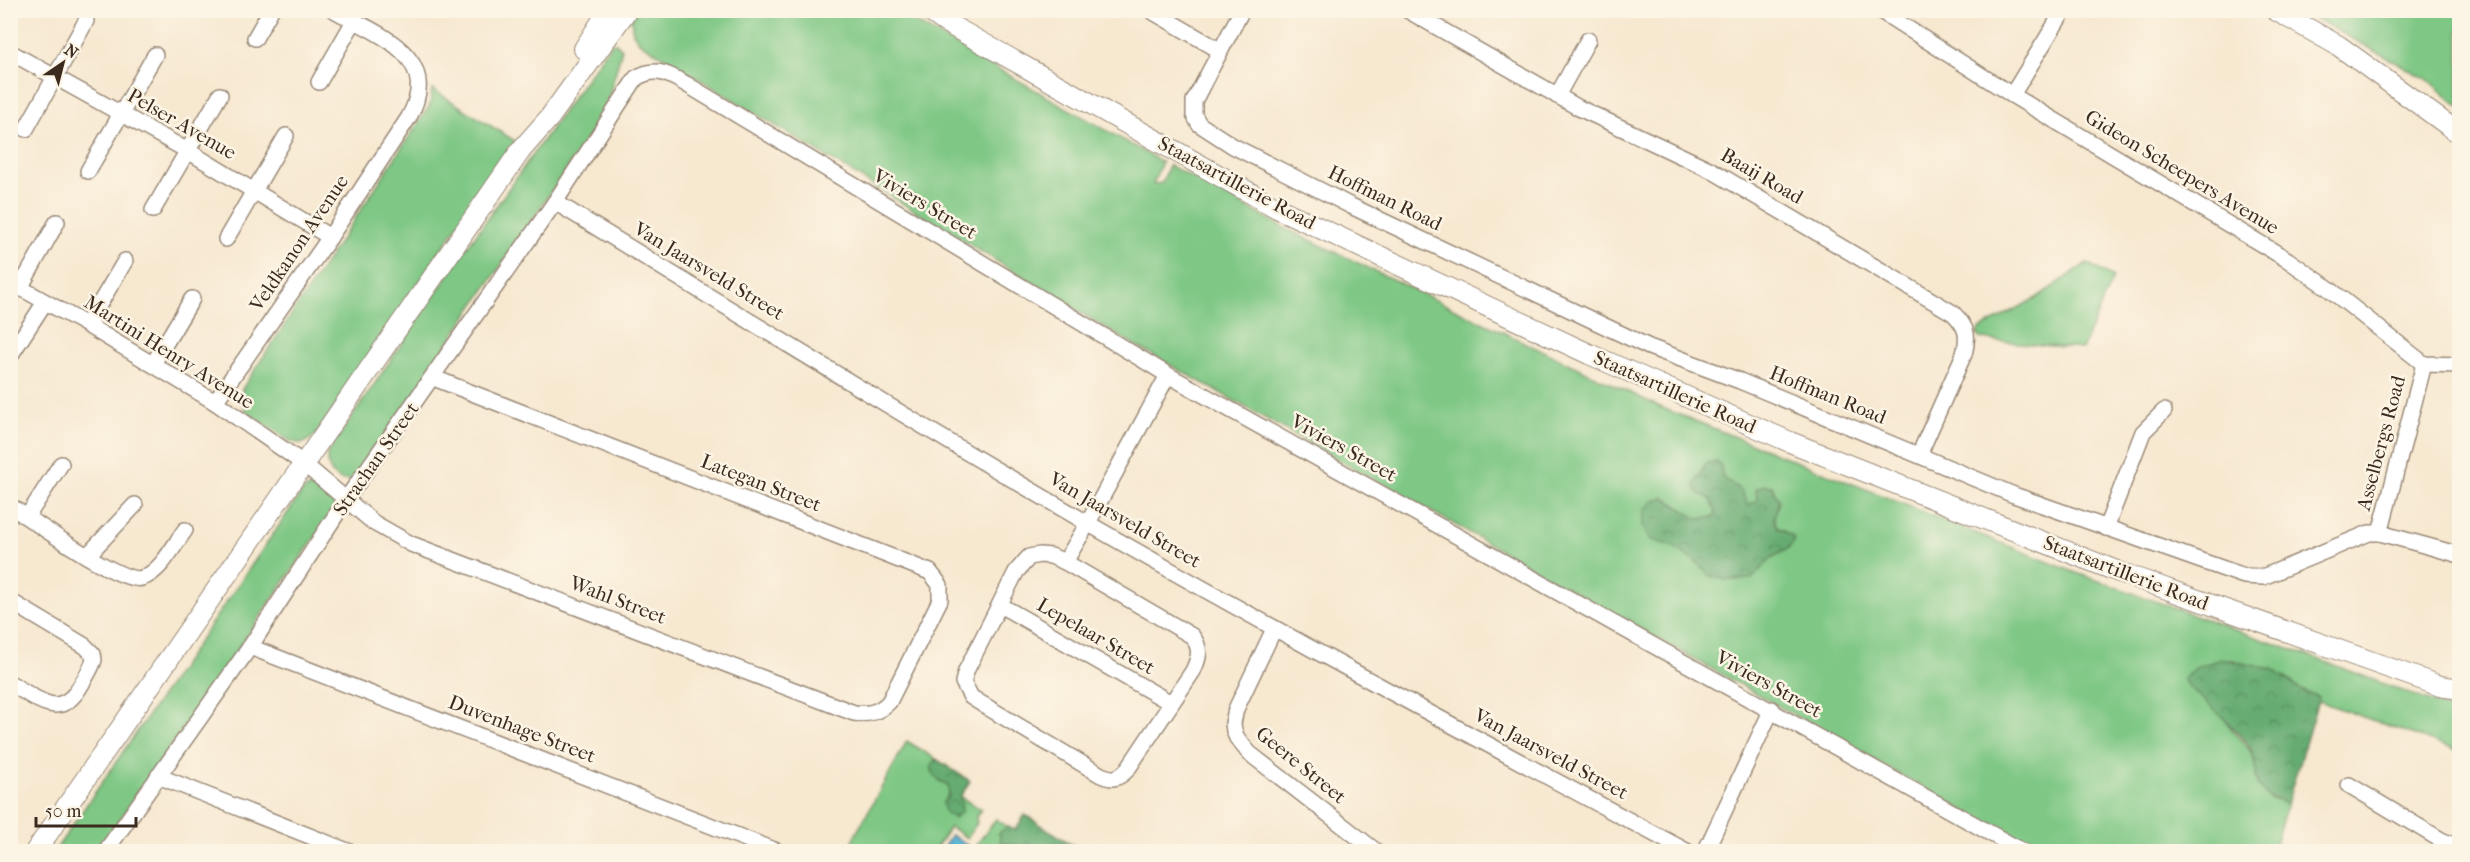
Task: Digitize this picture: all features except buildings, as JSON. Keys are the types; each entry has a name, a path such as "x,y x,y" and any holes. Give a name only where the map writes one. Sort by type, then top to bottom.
{"street":[{"path":"255,38 272,10"},
{"path":"319,82 354,21 334,10"},
{"path":"532,135 543,109 609,10"},
{"path":"34,852 532,135 550,117 627,10"},
{"name":"Staatsartillerie Road","path":"915,10 945,22"},
{"name":"Staatsartillerie Road","path":"928,10 945,22 1277,208 1589,354 1790,442 2119,573 2450,688 2460,698"},
{"path":"1150,10 1219,50 1242,10"},
{"name":"Baaij Road","path":"1407,10 1557,96 1711,170 1953,313 1964,324 1967,341 1965,354 1920,455"},
{"name":"Gideon Scheepers Avenue","path":"1878,10 2012,95 2288,260 2328,288 2424,364"},
{"path":"2012,95 2064,10"},
{"path":"2275,10 2339,46 2460,134"},
{"path":"26,129 86,21"},
{"name":"Veldkanon Avenue","path":"215,402 330,237 414,106 419,88 415,67 403,52 388,40 354,21"},
{"path":"1557,96 1588,40"},
{"name":"Hoffman Road","path":"1219,50 1194,101 1196,120 1203,126 1233,146 1351,206 1649,347 1740,381 2014,495 2244,576 2258,578 2359,537 2380,532"},
{"name":"Pelser Avenue","path":"10,52 188,151 330,237"},
{"path":"88,171 155,55"},
{"name":"Strachan Street","path":"105,852 250,647 347,498 434,378 555,202 636,78 651,71"},
{"name":"Viviers Street","path":"651,71 666,73 1168,375 1772,709 2024,852"},
{"path":"153,210 220,95"},
{"path":"226,239 286,136"},
{"name":"Van Jaarsveld Street","path":"555,202 961,449 1088,523 1274,629 1688,852"},
{"path":"15,285 57,222"},
{"path":"87,325 125,261"},
{"name":"Martini Henry Avenue","path":"15,285 87,325 215,402 303,463 347,498"},
{"path":"153,364 192,299"},
{"path":"10,356 45,302"},
{"path":"2424,364 2460,364"},
{"name":"Asselbergs Road","path":"2380,532 2424,364"},
{"path":"1065,562 1168,375"},
{"name":"Lategan Street","path":"434,378 930,572 940,585 940,600 895,693 883,708"},
{"path":"2106,528 2143,432 2164,411"},
{"path":"27,517 62,464"},
{"name":"Wahl Street","path":"347,498 374,523 411,543 854,713 865,715 883,708"},
{"path":"87,556 135,505"},
{"path":"10,506 125,578 142,579 161,562 185,530"},
{"path":"2380,532 2460,555"},
{"path":"1029,556 1051,556 1192,636 1196,641 1198,659 1126,770 1115,778 1110,779 1101,775 982,704 966,691 963,682 966,671 1000,604 1017,572 1029,556"},
{"path":"10,601 85,645 93,654 94,660 74,696 59,706 42,702 10,683"},
{"name":"Lepelaar Street","path":"1000,604 1171,703"},
{"name":"Geere Street","path":"1274,629 1236,709 1233,723 1237,738 1266,768 1377,852"},
{"name":"Duvenhage Street","path":"250,647 779,852"},
{"path":"1705,852 1772,709"},
{"path":"158,776 350,852"},
{"path":"2349,785 2441,840 2460,848"}],"green space":[{"path":"637,10 896,11 1162,162 1153,184 1162,183 1169,165 1287,229 1660,407 2074,572 2329,663 2455,711 2459,713 2459,751 2318,701 2319,697 2301,690 2285,677 2231,659 2222,659 2197,667 2226,721 2249,749 2255,762 2257,785 2272,799 2287,804 2275,843 2290,851 2036,851 1117,335 639,42 633,33 631,20"},
{"path":"2301,11 2459,11 2459,107 2427,79"},
{"path":"616,43 622,49 604,114 358,476 346,480 335,476 329,467 327,454 470,243 611,44"},
{"path":"432,89 515,141 315,436 302,444 290,441 247,412 241,400 242,389 430,105"},
{"path":"2087,263 2113,278 2082,349 1980,338 1977,333 1980,329 2036,298"},
{"path":"1716,461 1721,466 1723,478 1741,490 1748,505 1757,501 1756,489 1764,485 1772,486 1779,501 1774,517 1777,527 1793,537 1794,542 1786,550 1771,558 1752,579 1726,580 1710,576 1696,562 1674,547 1649,539 1643,525 1644,510 1655,500 1664,497 1698,519 1713,517 1716,513 1711,499 1698,493 1694,484 1706,463"},
{"path":"316,487 334,499 334,510 98,851 54,852 302,492 307,488"},
{"path":"2222,659 2272,669 2301,690 2319,697 2287,804 2268,796 2259,788 2250,748 2183,679 2197,667"},
{"path":"907,741 936,759 931,766 940,781 948,785 950,791 943,803 959,801 960,797 981,809 976,817 977,823 967,838 950,827 934,851 846,852"},
{"path":"936,759 970,781 960,797 962,811 954,818 945,812 943,803 949,796 948,785 936,778 932,770 931,766"},
{"path":"1025,815 1076,847 1073,851 1030,851 1001,842 999,833 1008,827 1015,830"},
{"path":"996,819 1008,827 999,833 1002,842 1030,851 989,851 977,844"}],"water":[{"path":"951,835 977,851 941,851"}]}
